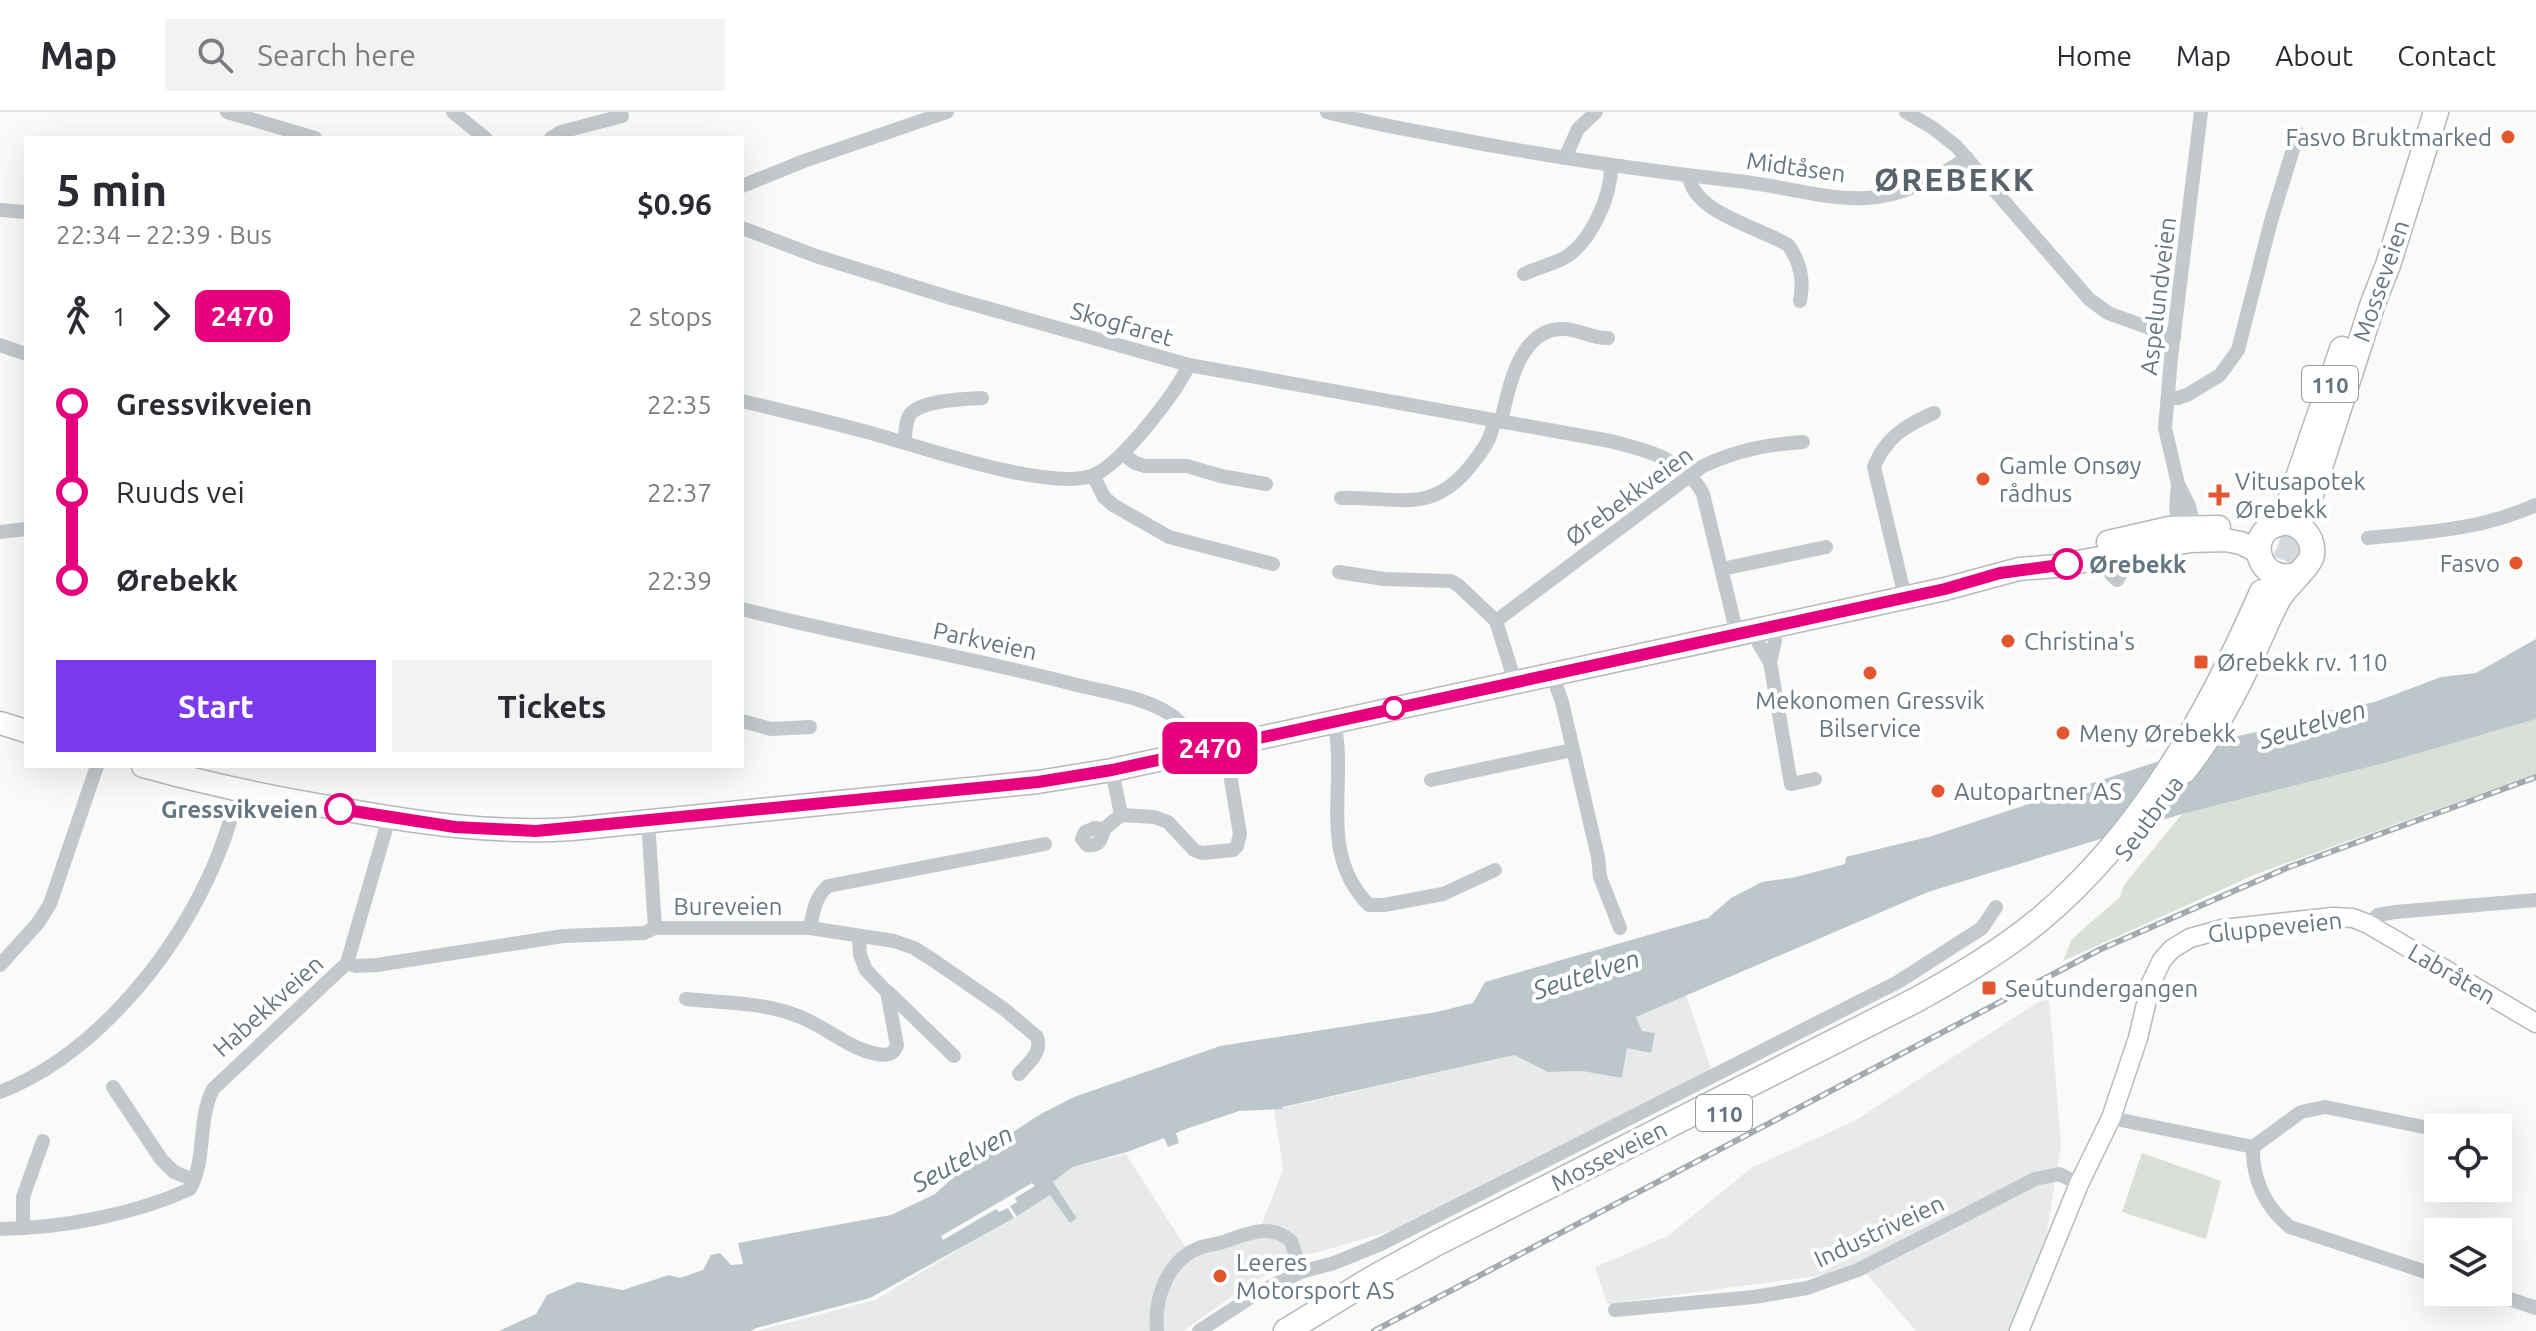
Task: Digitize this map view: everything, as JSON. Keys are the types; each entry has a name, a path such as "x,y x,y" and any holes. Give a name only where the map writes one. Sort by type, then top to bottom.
{"highway":[{"name":"Mosseveien","path":"2385,253 2422,112"},
{"name":"Mosseveien","path":"2307,493 2372,280 2385,253 2436,112"},
{"name":"110","path":"2207,716 2295,575 2310,560 2313,516 2356,385 2385,253"},
{"name":"110","path":"2207,716 2250,597 2265,543 2291,498 2366,278 2385,253"},
{"path":"2295,575 2284,577 2273,574 2265,543 2296,525 2310,540"},
{"name":"110","path":"2207,716 2266,594"},
{"name":"Seutbrua","path":"2097,874 2134,819 2180,764 2207,716"},
{"name":"Mosseveien","path":"1286,1331 1437,1243 1946,984 2020,935 2097,874"},
{"name":"Mosseveien","path":"1312,1331 1441,1257 1952,996 2038,938 2097,874"}],"main road":[{"path":"151,768 240,790 389,818 455,827 536,831 1038,782 1112,770 1755,630 2188,531 2265,543"},
{"path":"0,723 24,730"}],"street":[{"path":"227,112 284,134"},
{"path":"453,112 483,136"},
{"name":"Midtåsen","path":"1327,112 1611,167 1866,198 1907,190 1967,158"},
{"path":"1565,158 1578,129 1596,112"},
{"path":"1906,112 1945,136 1967,158 2089,299 2108,313 2174,337"},
{"name":"Aspelundveien","path":"2188,531 2189,506 2178,484 2165,428 2201,112"},
{"path":"744,185 937,114"},
{"path":"554,136 622,116"},
{"path":"2168,398 2187,395 2220,375 2238,350 2271,221 2298,133"},
{"path":"1524,274 1568,256 1584,237 1607,201 1611,167"},
{"path":"1689,176 1694,188 1717,212 1788,245 1795,255 1800,274 1800,301"},
{"path":"0,210 24,212"},
{"name":"Skogfaret","path":"744,229 816,256 921,289 1189,365 1610,441 1666,458 1690,475"},
{"path":"1341,498 1412,500 1439,495 1459,480 1491,437 1515,371 1534,340 1542,333 1560,329 1598,339 1608,338"},
{"path":"0,345 24,353"},
{"path":"744,402 1045,478 1071,479 1093,475 1123,454 1174,391 1189,365"},
{"path":"905,442 909,417 915,410 943,402 982,398"},
{"path":"1905,597 1874,467 1878,455 1897,433 1906,425 1934,413"},
{"name":"Ørebekkveien","path":"1496,621 1690,475 1735,451 1803,442"},
{"path":"1123,454 1145,466 1187,466 1266,484"},
{"path":"1093,475 1102,494 1113,505 1169,537 1273,564"},
{"path":"1690,475 1703,494 1722,569 1755,630 1775,641 1770,662 1791,784 1815,779"},
{"path":"2368,538 2473,527 2509,517 2536,505"},
{"path":"0,532 24,529"},
{"path":"1722,569 1826,547"},
{"path":"1339,572 1384,579 1451,581 1458,585 1496,621 1515,682"},
{"name":"Parkveien","path":"744,609 1030,672 1146,703 1175,718 1190,734 1195,751"},
{"path":"1557,673 1600,877 1620,928"},
{"path":"1334,721 1339,753 1339,850 1344,869 1369,905 1443,894 1495,870"},
{"path":"744,722 771,729 810,727"},
{"path":"1431,780 1572,750"},
{"path":"1104,829 1121,815 1154,817 1168,822 1194,850 1202,853 1233,850 1240,834 1227,756"},
{"path":"0,965 38,923 50,904 96,768"},
{"path":"1112,770 1121,815"},
{"path":"0,1092 44,1070 107,1020 157,963 208,878 240,790"},
{"name":"Habekkveien","path":"194,1180 199,1166 206,1103 213,1089 347,963 389,818"},
{"path":"648,821 655,928"},
{"path":"810,928 815,904 828,886 1045,844"},
{"name":"Gluppeveien","path":"2019,1331 2079,1184 2111,1118 2138,1038 2151,983 2162,960 2172,949 2203,933 2284,921 2333,917 2353,918 2368,924 2378,915 2395,912 2536,900"},
{"path":"1199,1331 1259,1292 1301,1272 1334,1263 1381,1244 1849,1008 1919,970 1982,928 1996,907"},
{"name":"Labråten","path":"2368,924 2536,1023"},
{"name":"Bureveien","path":"347,963 377,965 563,936 644,933 655,928 810,928 894,941 914,948 1014,1017 1040,1042 1038,1050 1019,1074"},
{"path":"859,938 860,955 866,970 954,1056"},
{"path":"686,999 762,1007 797,1015 868,1052 882,1055 895,1051 897,1045 887,992"},
{"path":"0,1229 94,1218 190,1189 194,1180 174,1172 161,1159 113,1087"},
{"path":"2111,1118 2253,1147 2301,1112 2325,1107 2424,1127"},
{"path":"23,1228 23,1197 43,1141"},
{"path":"2253,1147 2253,1169 2260,1188 2280,1219 2290,1227 2424,1271"},
{"name":"Industriveien","path":"1615,1310 1754,1297 1807,1288 1858,1270 2035,1179 2059,1174 2079,1184"},
{"path":"1157,1331 1157,1306 1165,1280 1180,1260 1202,1247 1253,1231 1276,1232 1291,1241 1301,1272"},
{"path":"2512,1300 2536,1308"}],"shaded area":[{"path":"2536,719 2536,774 2256,874 2063,961 2072,939 2120,897 2124,885 2182,814 2385,763"},
{"path":"1686,995 1713,1074 1429,1220 1294,1259 1241,1290 1183,1331 756,1331 875,1300 1050,1195 1070,1222 1077,1217 1053,1182 1071,1167 1126,1154 1191,1256 1262,1224 1283,1169 1274,1110 1514,1055 1548,1072 1582,1071 1622,1078 1627,1048 1651,1053 1655,1033 1642,1031 1636,1017"},
{"path":"2049,995 2061,1144 2045,1245 2011,1331 1916,1331 1863,1270 1607,1304 1595,1267 1668,1236 1751,1168 1856,1120"},
{"path":"2142,1153 2221,1181 2206,1239 2122,1212"}],"water":[{"name":"Seutelven","path":"2536,639 2536,719 2385,763 2182,814 1928,892 1636,1017 1642,1031 1655,1033 1651,1053 1627,1048 1622,1078 1582,1071 1548,1072 1514,1055 1282,1109 1239,1111 1176,1133 1179,1143 1168,1147 1164,1138 1072,1167 1053,1182 1077,1218 1070,1223 1050,1195 870,1298 751,1331 499,1331 536,1314 547,1295 578,1282 623,1290 669,1275 680,1278 703,1270 711,1255 720,1253 731,1265 743,1264 738,1243 891,1215 935,1194 976,1156 1039,1115 1074,1097 1220,1046 1437,1012 1473,1003 1485,982 1708,918 1731,898 1762,882 1845,864 1846,857 1932,836 2229,738 2320,718 2326,711 2375,702 2441,677 2476,673"}],"pier":[{"path":"1032,1183 1035,1186 1015,1198 1017,1202 1010,1206 1017,1217 1014,1218 1008,1208 999,1212 996,1209 943,1240 941,1236"}],"tunnel":[{"path":"2271,594 2311,495"}],"railway":[{"path":"1374,1331 2101,949 2289,867 2536,777"}],"bus line":[{"name":"2470","path":"340,809 455,827 536,831 1038,782 1112,770 1772,627 1945,589 2000,573 2067,564"}],"place":[{"name":"Fasvo Bruktmarked","path":"2508,137"},
{"name":"Gamle Onsøy rådhus","path":"1983,479"},
{"name":"Vitusapotek Ørebekk","path":"2219,495"},
{"name":"Fasvo","path":"2516,563"},
{"name":"Ørebekk","path":"2067,564"},
{"name":"Christina's","path":"2008,641"},
{"name":"Ørebekk rv. 110","path":"2201,662"},
{"name":"Mekonomen Gressvik Bilservice","path":"1870,673"},
{"name":"Meny Ørebekk","path":"2063,733"},
{"name":"Autopartner AS","path":"1938,791"},
{"name":"Gressvikveien","path":"340,809"},
{"name":"Seutundergangen","path":"1989,988"},
{"name":"Leeres Motorsport AS","path":"1220,1276"}],"district":[{"name":"ØREBEKK","path":"1955,179"}]}
